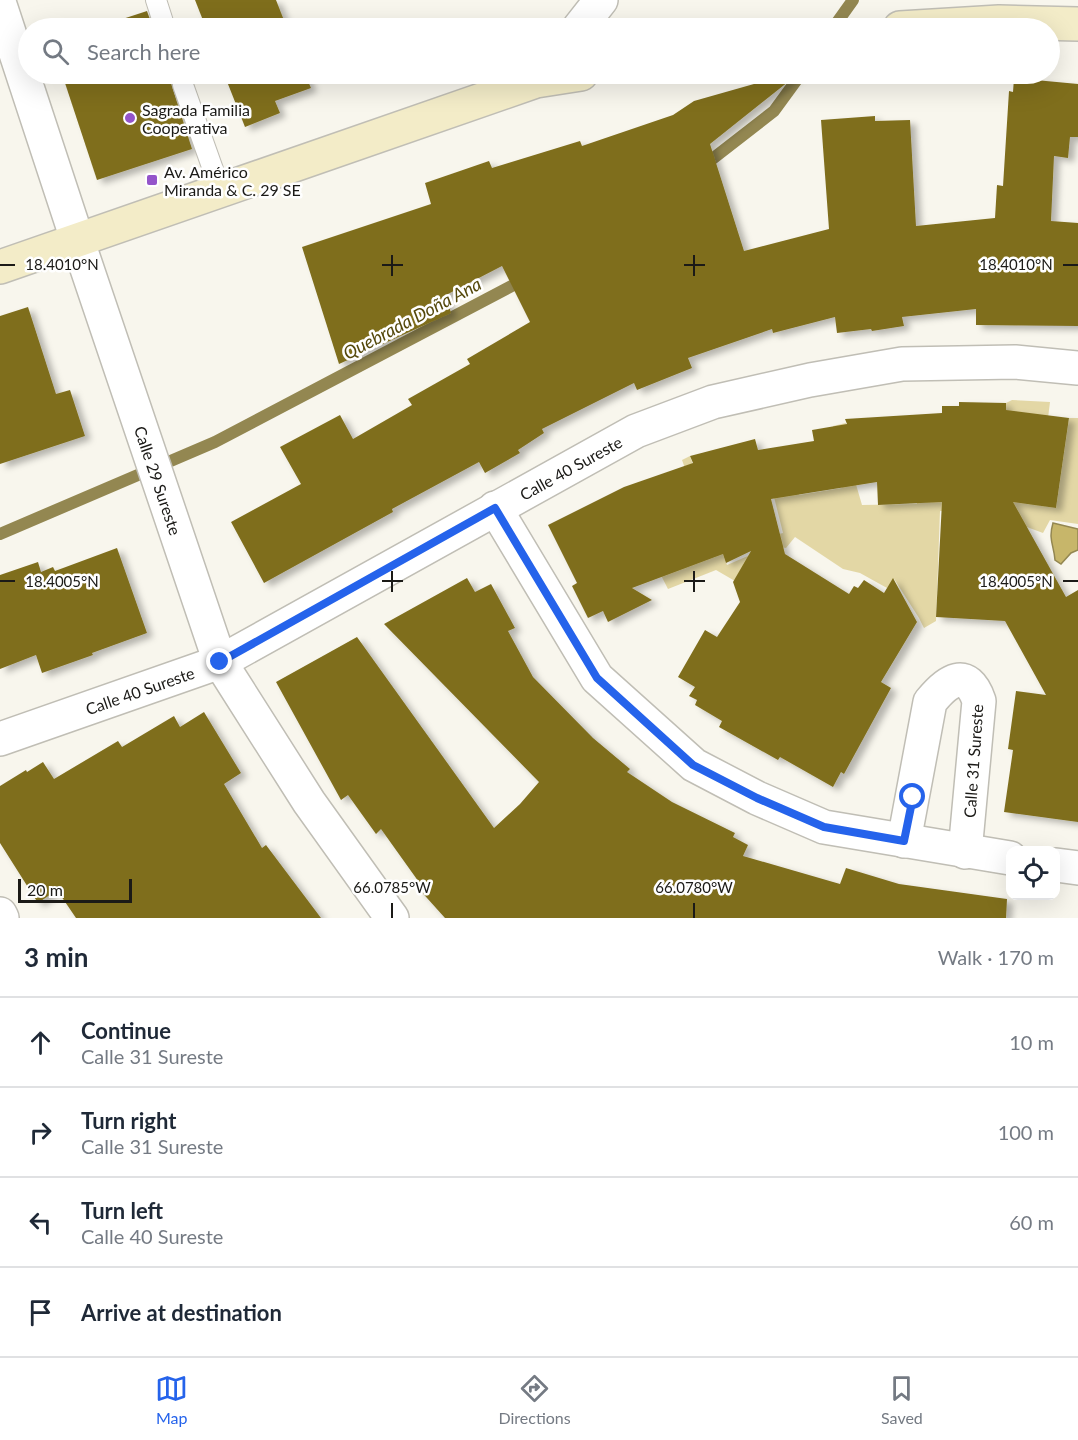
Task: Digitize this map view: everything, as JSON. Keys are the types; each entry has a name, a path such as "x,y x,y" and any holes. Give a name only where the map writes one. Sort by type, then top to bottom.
{"street":[{"path":"587,18 601,0"},
{"name":"Calle 29 Sureste","path":"0,5 18,60"},
{"path":"1060,23 1078,24"},
{"name":"Calle 29 Sureste","path":"26,84 220,662 309,802 392,918"},
{"path":"0,267 221,192 521,84"},
{"name":"Calle 40 Sureste","path":"0,740 220,662 636,431 713,402 810,380 902,364 1015,363 1078,368"},
{"path":"495,508 597,678 693,765 757,798 824,827 1006,857"},
{"name":"Calle 31 Sureste","path":"904,841 930,702 942,686 955,680 966,681 975,689 979,701 965,852"},
{"path":"1060,866 1078,868"},
{"path":"0,914 2,918"}],"lane":[{"path":"156,0 162,18"},
{"path":"183,85 221,192"}],"shaded area":[{"path":"1012,400 1050,402 1047,426 1014,501 1056,508 1069,418 1078,418 1078,524 1050,520 1043,533 1011,521 998,511 940,511 936,621 924,628 894,579 887,588 860,573 843,569 795,537 786,548 774,546 747,588 716,570 668,589 641,536 716,554 682,460 690,456 727,565 764,549 763,538 783,533 764,457 792,452 799,495 842,488 833,426 846,423 855,481 862,505 917,504 915,474 1004,497 1006,403"},
{"path":"1053,523 1078,529 1078,550 1071,553 1061,564 1055,560 1051,538"}],"building":[{"path":"195,0 276,0 283,18 202,18"},
{"path":"147,11 149,18 126,18"},
{"name":"Sagrada Familia Cooperativa","path":"65,84 171,84 192,149 97,180"},
{"path":"228,84 309,84 311,88 275,101 280,113 245,127"},
{"path":"754,84 785,84 710,144 744,251 829,229 821,120 875,116 875,121 910,120 916,226 995,218 997,185 1003,186 1009,91 1013,92 1014,84 1078,84 1078,137 1070,137 1068,158 1054,156 1051,221 1078,223 1078,326 976,325 976,309 902,317 904,326 872,331 871,329 837,333 835,317 773,333 772,329 688,358 692,368 637,390 634,383 542,429 544,433 518,450 520,453 485,473 479,462 264,583 231,522 301,484 280,447 340,415 353,439 412,405 408,399 470,364 467,359 530,322 502,266 446,295 451,313 339,364 302,247 431,204 425,183 489,161 492,168 580,141 582,146 673,115 694,101"},
{"path":"28,307 56,394 70,390 85,436 0,464 0,316"},
{"path":"959,402 1006,403 1006,410 1069,418 1056,508 1013,502 1066,597 1078,590 1078,822 1004,812 1013,750 1008,749 1016,691 1046,695 1005,621 936,617 942,502 878,505 877,482 771,499 785,554 849,594 854,586 858,588 864,580 884,593 893,578 917,622 881,682 891,688 844,774 841,772 833,787 780,757 778,760 719,727 722,721 695,705 697,700 689,696 695,687 678,677 705,630 717,637 740,602 733,582 751,551 726,563 723,554 632,588 652,600 608,622 603,611 588,618 572,586 577,583 548,525 624,487 693,463 690,456 755,439 758,450 814,441 812,430 847,424 845,419 942,413 942,406 959,406"},
{"path":"117,548 147,633 42,673 36,655 0,669 0,575 38,562 41,572 53,567 55,571"},
{"path":"467,578 475,592 491,584 515,628 508,631 533,677 593,738 630,769 627,772 672,802 735,833 733,837 748,845 743,856 840,884 846,868 899,884 1006,899 1006,918 445,918 418,888 421,885 381,829 376,834 348,795 341,800 276,682 357,637 494,828 520,804 539,782 384,624"},
{"path":"204,712 241,773 224,784 262,848 266,845 321,918 76,918 57,890 38,903 0,843 0,786 43,762 54,779 118,741 122,747 174,716 180,727"}],"waterway":[{"name":"Quebrada Doña Ana","path":"840,18 853,0"},
{"name":"Quebrada Doña Ana","path":"702,167 774,111 794,84"},
{"name":"Quebrada Doña Ana","path":"0,534 215,442 525,279"}],"place":[{"name":"Sagrada Familia Cooperativa","path":"130,118"},
{"name":"Av. Américo Miranda & C. 29 SE","path":"152,180"}],"route":[{"path":"220,662 495,508 597,678 693,765 757,798 824,827 904,841 913,797"}]}
